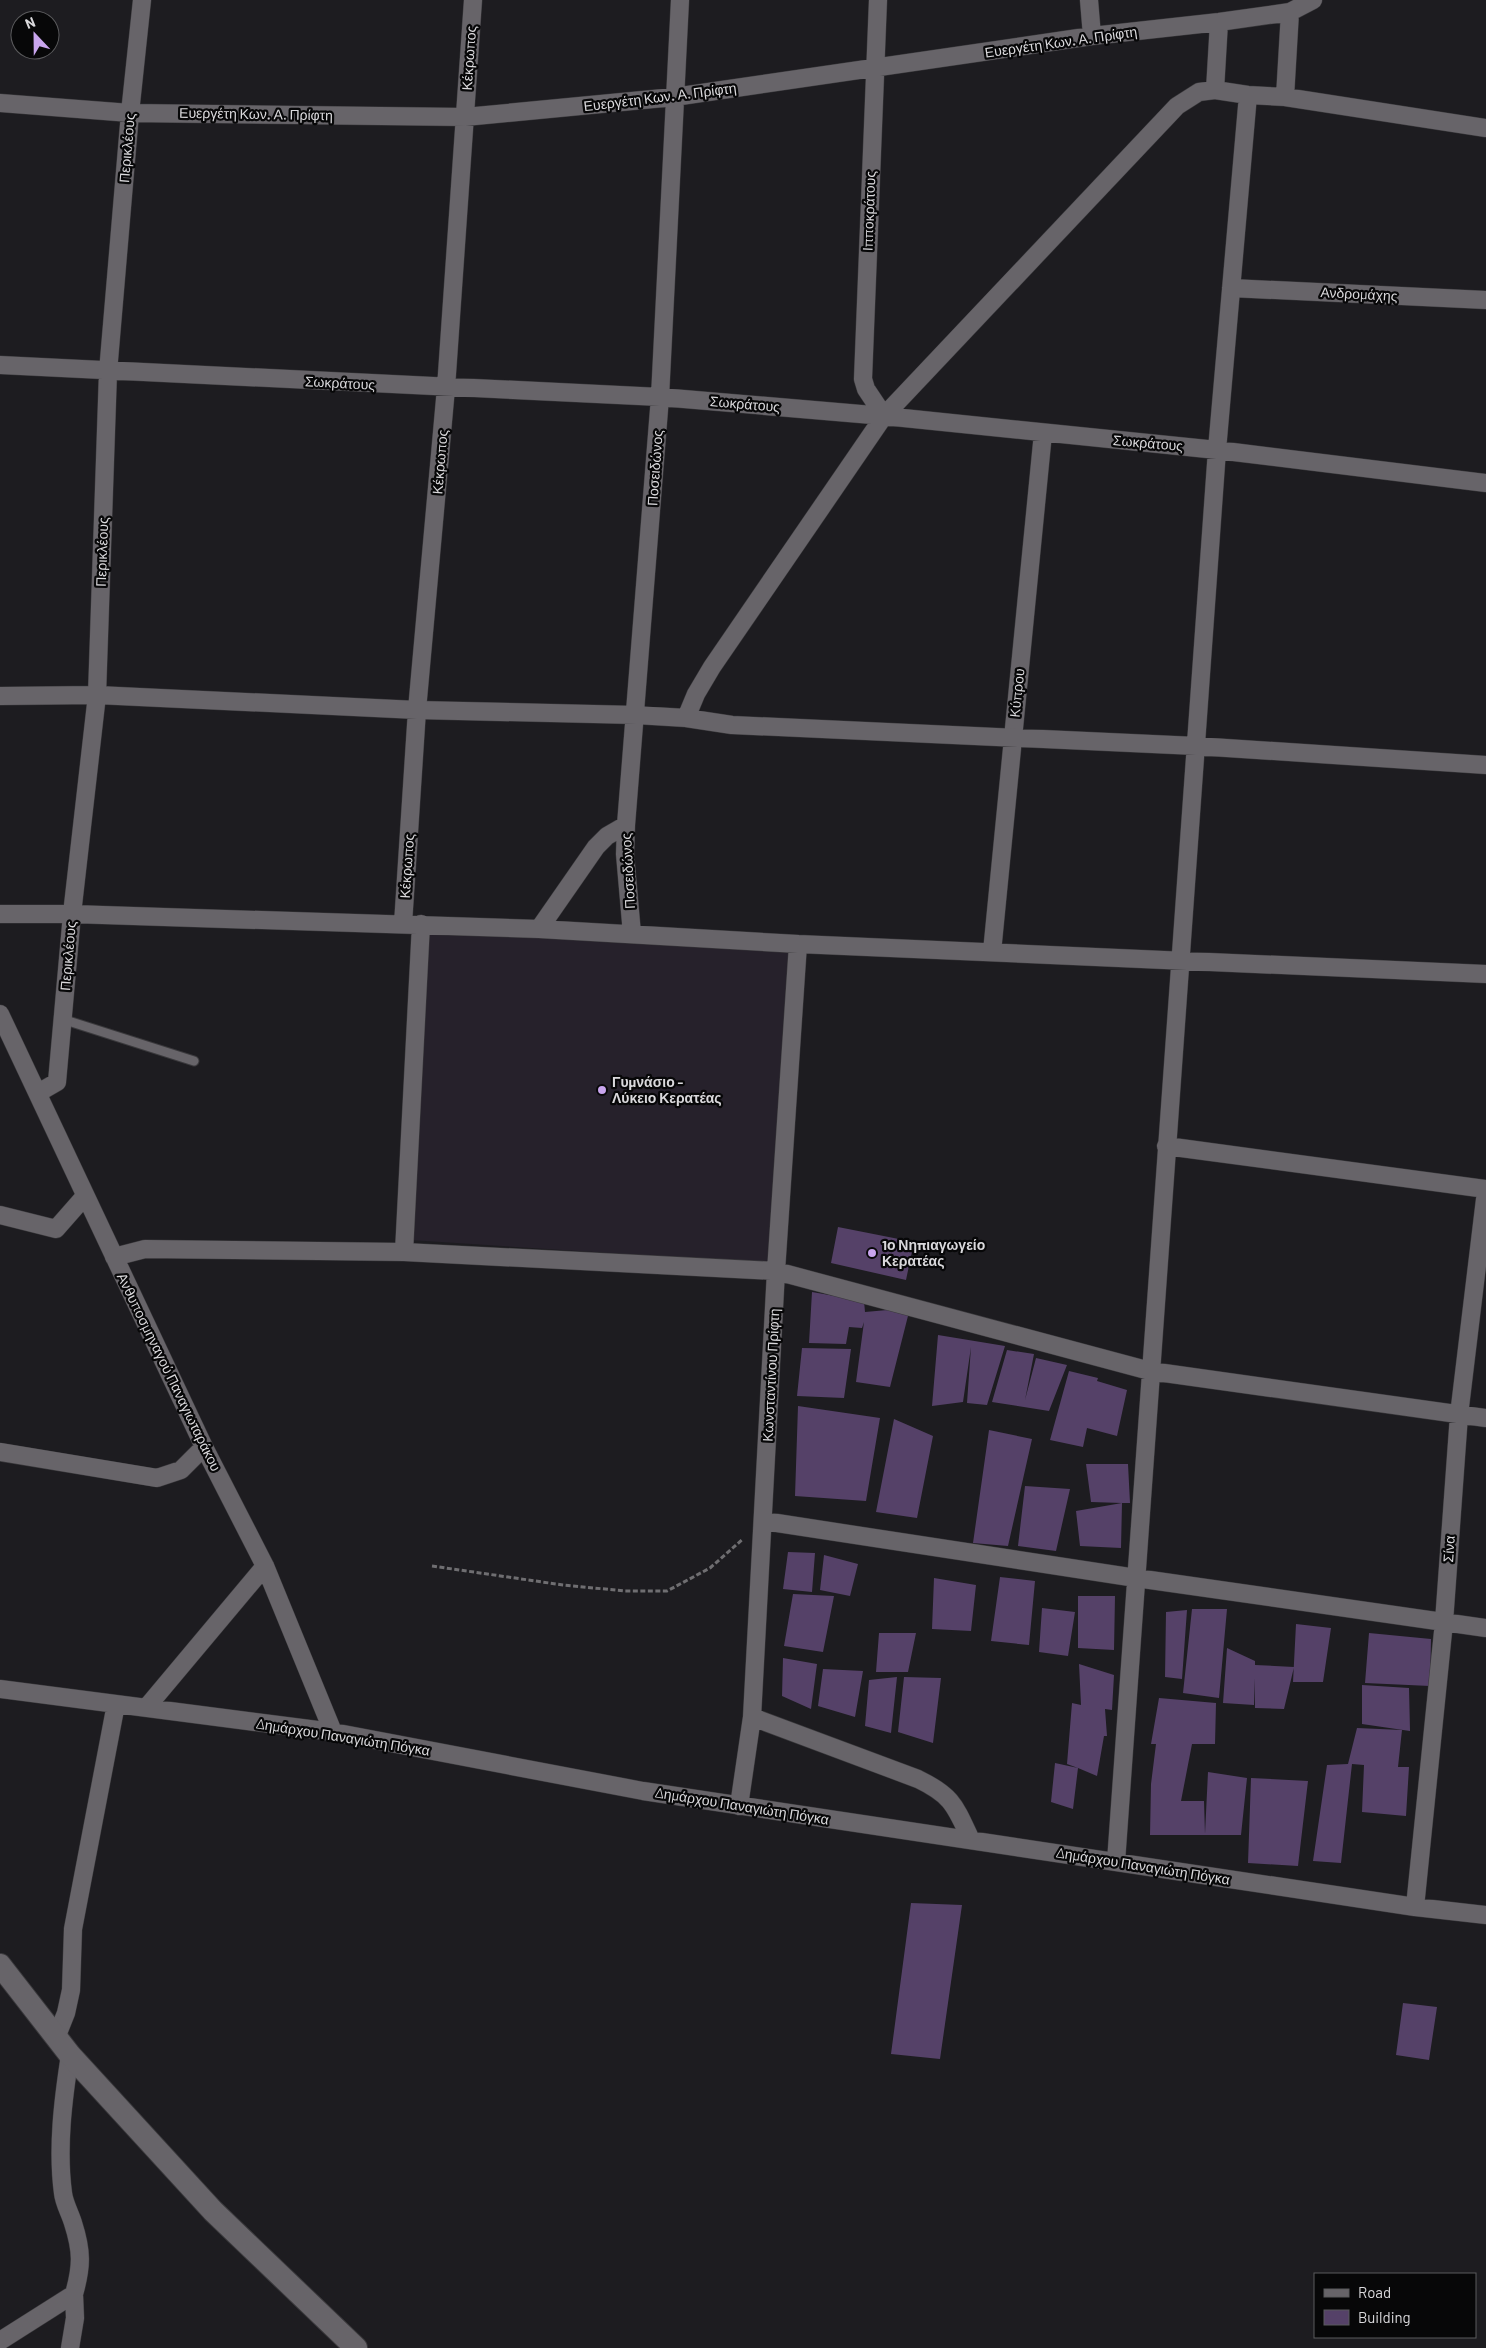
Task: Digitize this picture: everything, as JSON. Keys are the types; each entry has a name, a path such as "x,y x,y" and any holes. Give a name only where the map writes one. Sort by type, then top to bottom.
{"street":[{"name":"Περικλέους","path":"38,1093 57,1082 72,914 97,695 108,372 130,112 142,0"},
{"name":"Κέκρωπος","path":"403,924 417,710 446,388 473,0"},
{"name":"Ποσειδώνος","path":"632,934 625,854 626,825 660,397 680,0"},
{"name":"Ιπποκράτους","path":"878,0 863,379 866,389 884,416"},
{"path":"1089,0 1092,36"},
{"name":"Ευεργέτη Κων. Α. Πρίφτη","path":"0,103 130,112 466,118 674,97 1092,36 1219,22 1290,12 1311,0"},
{"path":"1285,96 1290,12"},
{"path":"1215,90 1219,22"},
{"path":"686,718 696,694 712,666 884,416 1177,106 1199,92 1215,90 1248,95 1285,96 1486,128"},
{"path":"1116,1862 1217,450 1248,95"},
{"name":"Ανδρομάχης","path":"1231,288 1486,300"},
{"name":"Σωκράτους","path":"0,365 108,372 660,397 884,416 1217,450 1486,483"},
{"name":"Κύπρου","path":"992,952 1043,433"},
{"path":"0,696 97,695 417,710 636,715 686,718 732,725 1196,746 1486,765"},
{"path":"539,929 596,847 607,836 626,825"},
{"path":"0,914 72,914 421,924 798,944 1486,974"},
{"path":"404,1252 421,924"},
{"name":"Κωνσταντίνου Πρίφτη","path":"739,1806 752,1717 776,1271 798,944"},
{"name":"Ανθυποσμηναγού Παναγιωταράκου","path":"0,1014 204,1447 265,1566 333,1732"},
{"path":"1166,1146 1486,1190"},
{"name":"Σίνα","path":"1415,1907 1444,1622 1459,1415 1486,1190"},
{"path":"0,1215 56,1229 85,1196"},
{"path":"114,1258 145,1249 404,1252 776,1271 1150,1371 1486,1418"},
{"path":"0,1452 157,1478 181,1470 204,1447"},
{"path":"764,1520 1136,1578 1486,1628"},
{"path":"146,1708 265,1566"},
{"name":"Δημάρχου Παναγιώτη Πόγκα","path":"0,1689 333,1732 643,1791 1415,1907 1486,1915"},
{"path":"70,2348 75,2318 74,2294 82,2262 74,2225 63,2195 63,2046 70,1990 73,1929 116,1704"},
{"path":"752,1717 918,1779 942,1791 957,1809 971,1840"},
{"path":"0,1965 63,2046 213,2210 356,2348"},
{"path":"0,2341 74,2294"}],"lane":[{"path":"62,1019 194,1061"}],"path":[{"path":"432,1566 563,1585 625,1591 666,1591 710,1568 764,1520"}],"shaded area":[{"name":"Γυμνάσιο - Λύκειο Κερατέας","path":"423,927 795,940 778,1264 410,1240"}],"building":[{"name":"1ο Νηπιαγωγείο Κερατέας","path":"838,1227 914,1242 906,1280 831,1263"},
{"path":"812,1292 864,1301 865,1312 910,1308 890,1387 856,1382 864,1322 862,1328 849,1327 846,1344 809,1343"},
{"path":"938,1335 1005,1346 987,1405 967,1403 971,1347 963,1402 932,1406"},
{"path":"802,1348 851,1349 844,1398 797,1396"},
{"path":"1007,1350 1034,1354 1025,1400 1036,1358 1067,1365 1049,1411 992,1402"},
{"path":"1069,1371 1098,1378 1097,1381 1127,1390 1117,1436 1087,1428 1083,1447 1050,1440"},
{"path":"798,1406 880,1418 866,1501 795,1496"},
{"path":"894,1419 933,1436 917,1518 876,1512"},
{"path":"989,1430 1032,1439 1008,1546 973,1543"},
{"path":"1086,1464 1128,1464 1130,1503 1091,1502"},
{"path":"1025,1486 1070,1489 1056,1551 1018,1546"},
{"path":"1122,1503 1121,1548 1080,1546 1076,1511"},
{"path":"788,1552 815,1553 812,1592 783,1589"},
{"path":"824,1555 858,1564 850,1596 820,1590"},
{"path":"1000,1577 1035,1581 1029,1645 991,1641"},
{"path":"934,1578 976,1585 971,1631 932,1629"},
{"path":"793,1594 834,1596 823,1652 784,1646"},
{"path":"1078,1596 1115,1596 1114,1650 1078,1648"},
{"path":"1042,1608 1075,1612 1068,1656 1039,1652"},
{"path":"1192,1609 1227,1609 1219,1698 1183,1693"},
{"path":"1187,1610 1182,1679 1165,1677 1166,1612"},
{"path":"1296,1624 1331,1628 1323,1682 1293,1682"},
{"path":"879,1633 916,1633 908,1672 876,1672"},
{"path":"1369,1633 1431,1639 1430,1686 1365,1683"},
{"path":"1227,1648 1255,1661 1255,1665 1294,1667 1284,1709 1255,1708 1255,1678 1254,1705 1223,1703"},
{"path":"783,1658 817,1664 811,1709 782,1696"},
{"path":"1079,1664 1114,1675 1112,1710 1105,1709 1107,1736 1104,1736 1097,1776 1067,1764 1072,1703 1081,1705"},
{"path":"823,1669 863,1671 855,1717 818,1706"},
{"path":"897,1677 891,1733 865,1726 869,1680"},
{"path":"904,1677 941,1678 933,1743 898,1732"},
{"path":"1362,1685 1409,1688 1410,1731 1362,1724"},
{"path":"1159,1698 1216,1703 1215,1744 1192,1744 1181,1801 1204,1801 1205,1834 1208,1772 1247,1778 1241,1835 1150,1835 1151,1784 1156,1744 1151,1744"},
{"path":"1357,1728 1402,1730 1398,1767 1409,1767 1406,1816 1362,1812 1364,1765 1352,1764 1341,1863 1313,1861 1327,1765 1348,1764"},
{"path":"1055,1763 1078,1768 1073,1809 1051,1802"},
{"path":"1251,1778 1308,1781 1298,1866 1248,1863"},
{"path":"911,1903 962,1905 940,2059 891,2054"},
{"path":"1403,2003 1437,2007 1429,2060 1396,2055"}],"place":[{"name":"Γυμνάσιο - Λύκειο Κερατέας","path":"602,1090"},
{"name":"1ο Νηπιαγωγείο Κερατέας","path":"872,1253"}]}
